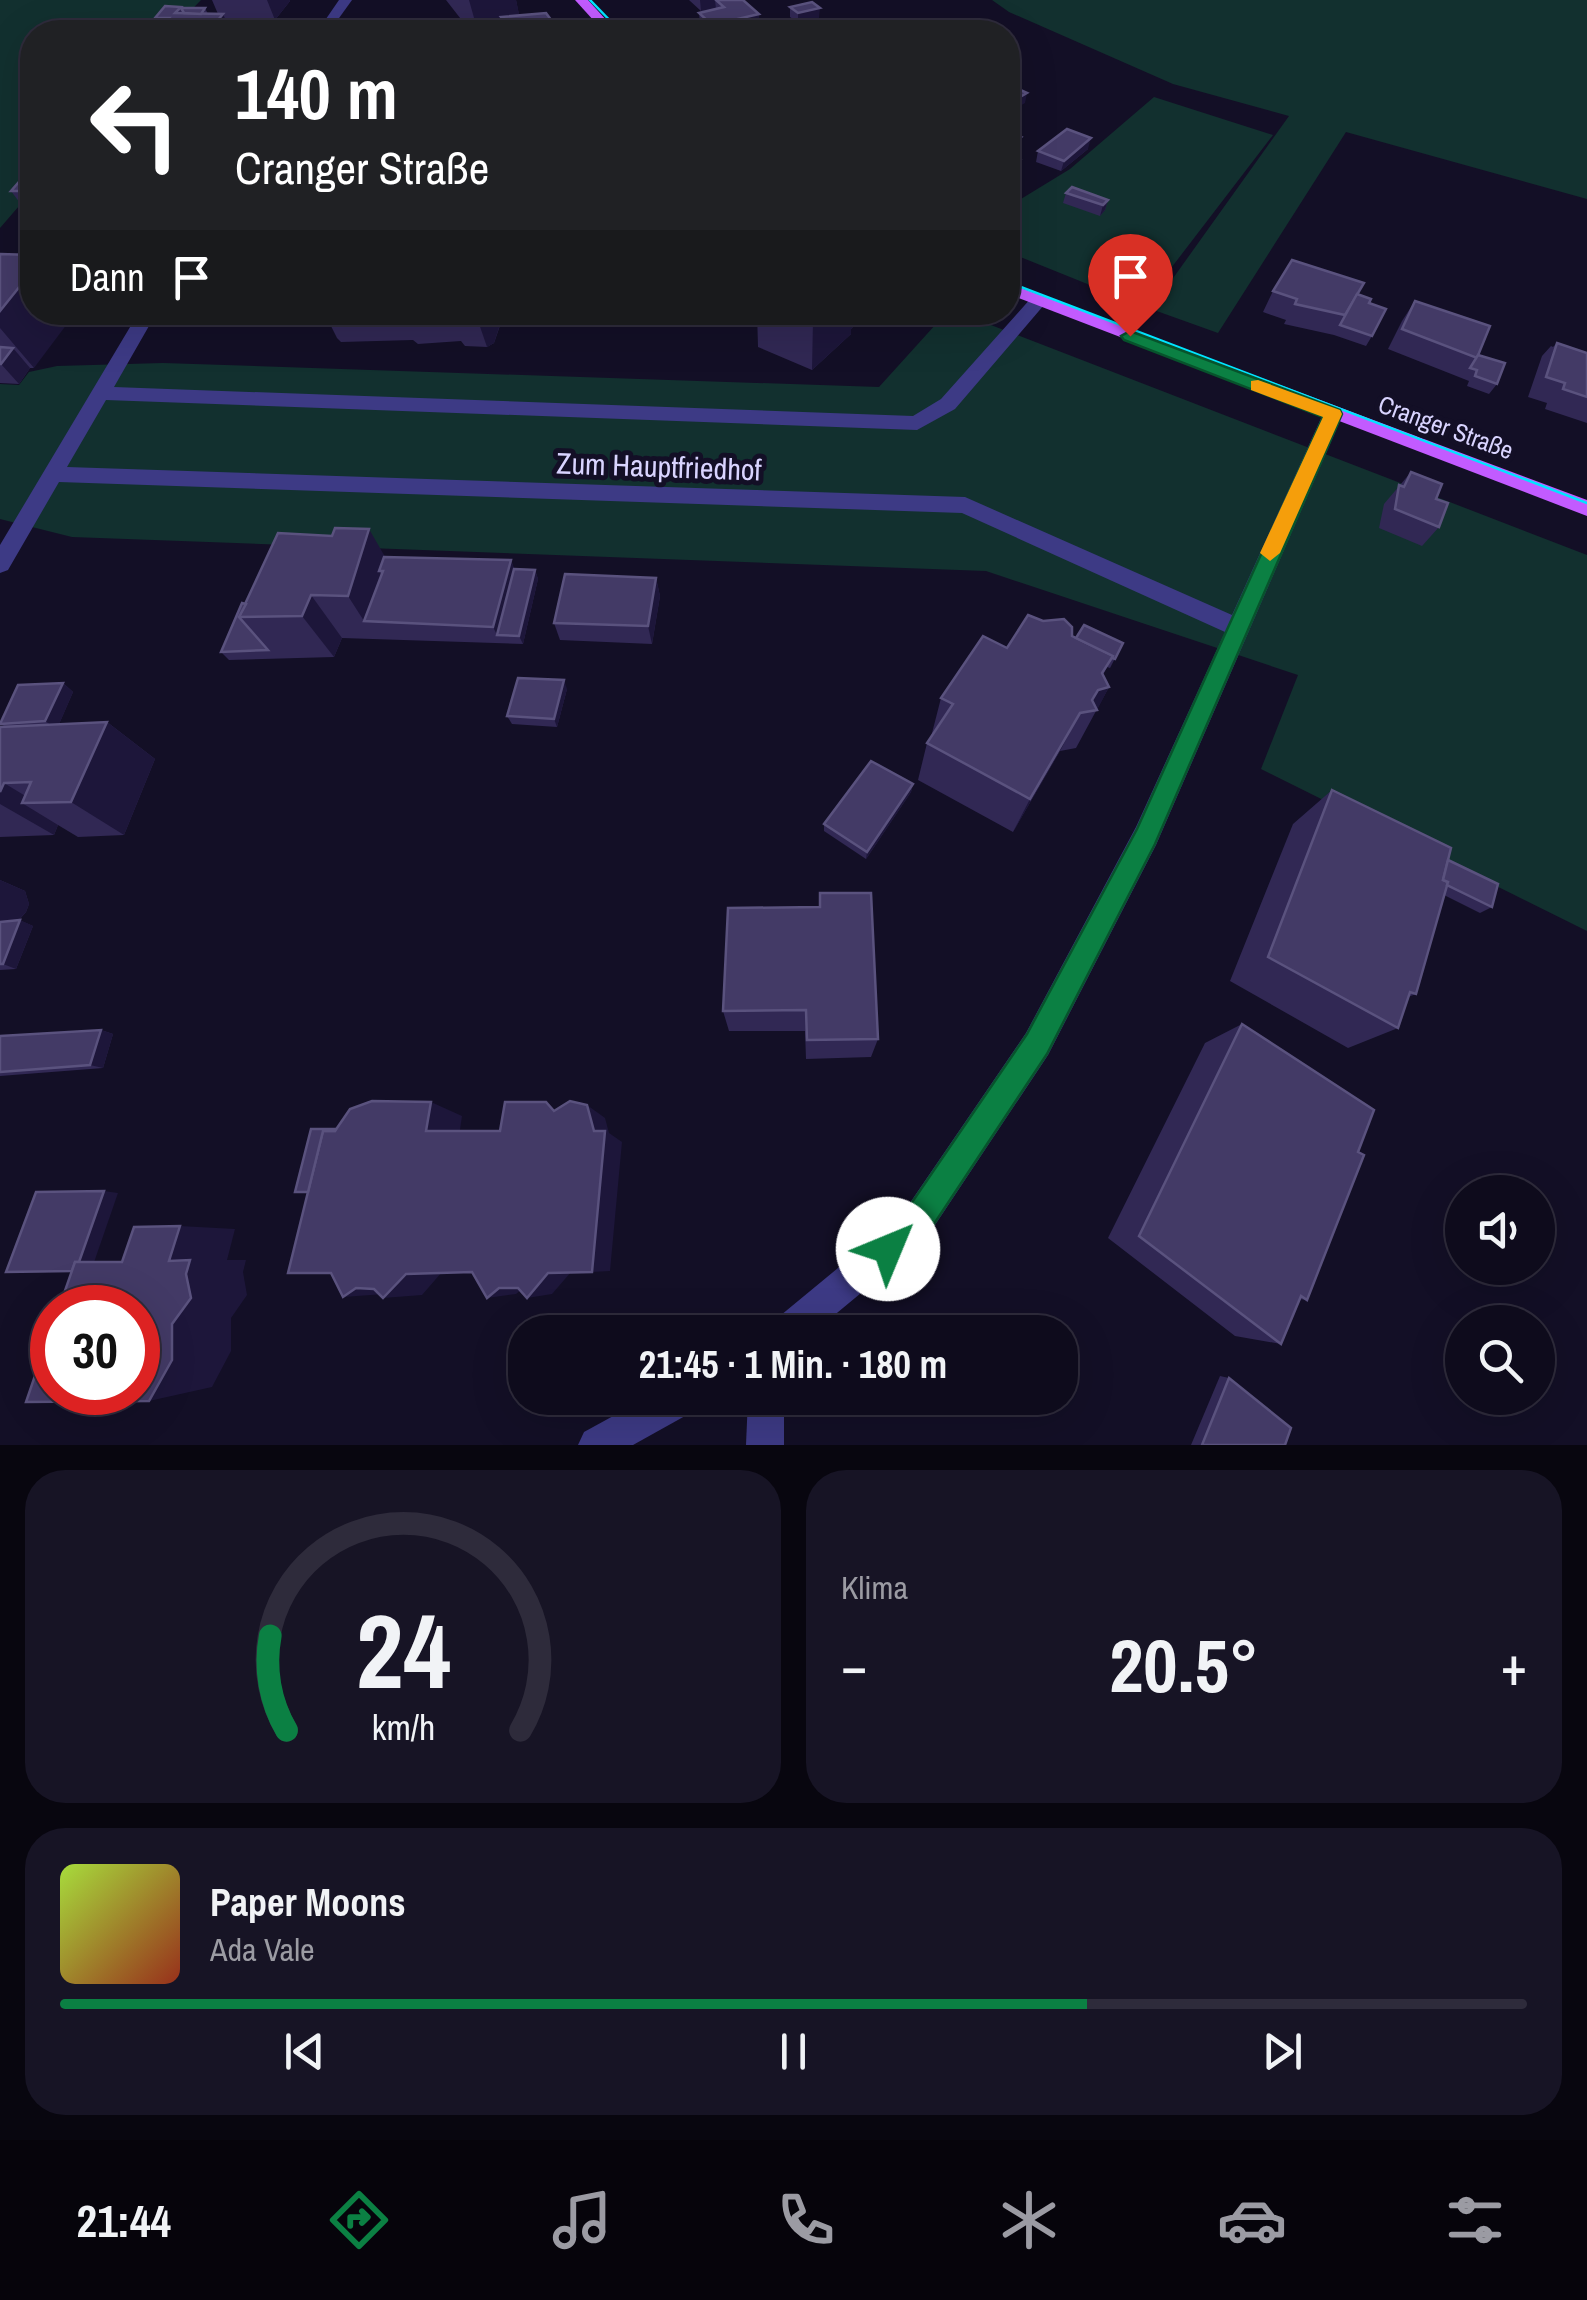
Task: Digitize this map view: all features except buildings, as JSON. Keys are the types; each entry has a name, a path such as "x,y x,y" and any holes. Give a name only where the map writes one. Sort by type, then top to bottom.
{"main road":[{"path":"581,0 600,20"},
{"name":"Cranger Straße","path":"1020,293 1587,508"}],"street":[{"name":"Zum Hauptfriedhof","path":"1020,322 1038,301"},
{"path":"0,564 140,325"},
{"name":"Zum Hauptfriedhof","path":"101,393 917,423 948,404 1017,325"},
{"path":"808,1315 913,1228 1037,1044 1146,836 1333,414"},
{"name":"Zum Hauptfriedhof","path":"53,474 966,505 1236,627"},
{"path":"597,1445 651,1415"},
{"path":"765,1445 766,1415"}],"green space":[{"path":"0,0 201,0 182,20 20,20 20,205 0,228"},
{"path":"992,0 1587,0 1587,199 1346,132 1218,333 1151,309 1289,116 1173,84 1009,12"},
{"path":"1154,97 1273,135 1142,306 1020,257 1020,200 1070,169"},
{"path":"935,325 991,325 1587,555 1587,931 1261,769 1298,675 986,571 72,537 0,519 0,384 19,385 29,372 57,366 163,363 879,387"}],"tram line":[{"path":"590,0 609,20"},
{"path":"1020,287 1587,503"}],"slow traffic":[{"path":"1258,385 1333,414 1270,553"}],"route":[{"path":"888,1249 913,1228 1037,1044 1146,836 1333,414 1130,336"}]}
